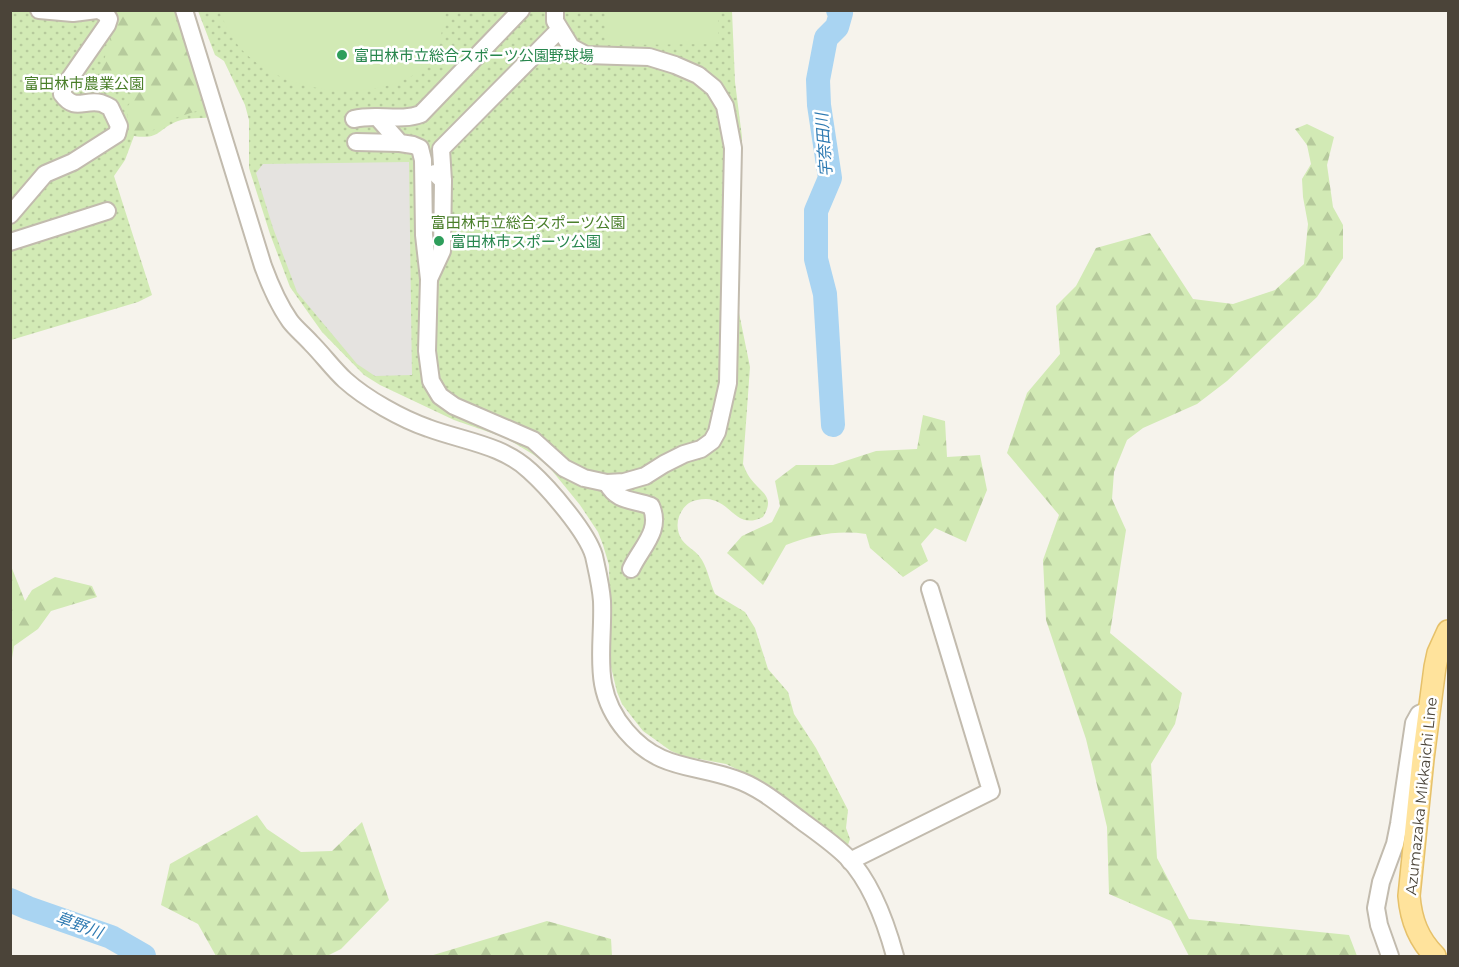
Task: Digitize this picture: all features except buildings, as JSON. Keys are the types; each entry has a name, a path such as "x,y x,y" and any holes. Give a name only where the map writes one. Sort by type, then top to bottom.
{"main road":[{"name":"Azumazaka Mikkaichi Line","path":"1435,957 1415,926 1409,896 1438,653 1449,631"}],"street":[{"path":"10,215 45,174 73,162 117,134 119,126 111,107 100,102 75,105 62,94 64,87 107,25 109,18 98,10 73,13 39,10"},
{"path":"184,10 263,266 291,322 356,389 426,428 479,443 513,458 529,469 586,539 593,553 602,599 600,659 603,686 608,704 628,733 659,757 676,765 735,779 771,797 850,861 876,902 895,957"},
{"path":"354,119 364,116 411,118 422,114 521,10"},
{"path":"356,142 400,143 420,148 423,162 424,235 429,279 427,351 431,381 440,396 454,406 533,440 564,468 584,478 607,483 624,482 645,476 684,453 701,449 712,441 717,432 728,383 733,148 725,106 714,88 698,75 675,65 649,57 586,55 571,47 555,21 555,10"},
{"path":"429,279 442,251 441,149 559,30"},
{"path":"377,117 400,143"},
{"path":"423,162 443,181"},
{"path":"10,242 107,211"},
{"path":"607,483 612,493 623,499 651,506 654,513 655,524 652,534 631,569"},
{"path":"850,861 991,791 930,589"},
{"path":"1390,957 1379,925 1376,908 1378,893 1397,834 1414,723 1419,714 1430,709"}],"green space":[{"name":"富田林市農業公園","path":"10,11 178,11 212,117 182,120 154,135 134,136 125,160 114,176 152,295 138,302 11,340"},
{"path":"110,11 173,11 206,108 172,119 148,133 129,131 127,107 140,90 130,75 98,79 117,19"},
{"name":"富田林市立総合スポーツ公園","path":"198,11 732,11 735,82 742,137 738,308 750,367 743,464 750,478 766,495 768,504 763,517 746,520 715,501 695,500 689,503 679,515 678,530 682,540 702,560 715,594 745,612 755,628 768,669 788,692 794,714 816,748 848,810 846,828 850,839 848,845 767,784 726,764 683,756 671,751 643,731 622,704 611,667 609,565 603,545 598,532 580,505 549,467 506,438 454,420 380,385 364,375 322,332 290,287 249,168 249,120 245,105 224,61 215,55"},
{"name":"富田林市立総合スポーツ公園野球場","path":"219,11 446,11 436,60 396,83 377,88 335,90 314,88 294,82 257,63 242,50"},
{"path":"606,11 718,11 718,44 606,45"},
{"path":"1307,124 1334,137 1327,165 1333,207 1343,225 1343,258 1317,297 1227,381 1197,404 1143,428 1127,440 1114,472 1112,499 1126,530 1110,633 1182,693 1175,724 1151,764 1157,858 1189,919 1349,935 1357,956 1189,956 1171,921 1109,894 1107,827 1086,739 1046,620 1043,560 1059,515 1007,453 1027,393 1060,354 1056,306 1076,286 1096,248 1150,233 1193,299 1233,304 1275,290 1304,264 1308,224 1302,179 1311,164 1307,145 1295,129"},
{"path":"923,415 945,421 947,457 980,455 987,490 966,542 935,528 921,544 928,561 903,577 870,548 866,534 835,533 815,536 786,545 763,585 727,553 742,536 772,522 780,506 775,481 796,465 833,465 876,451 917,449"},
{"path":"11,566 25,601 32,590 55,577 92,586 97,597 51,611 38,629 14,646 11,664"},
{"path":"257,815 267,829 301,852 332,851 362,822 389,900 341,949 327,956 216,956 198,924 161,905 170,864"},
{"path":"547,921 611,939 612,956 430,956"}],"shaded area":[{"path":"409,162 412,375 375,376 357,364 297,292 273,228 256,173 263,164"}],"waterway":[{"name":"宇奈田川","path":"833,425 825,294 816,259 816,211 830,178 819,105 818,80 826,38 837,27 841,13 838,10"},
{"name":"草野川","path":"10,900 111,937 144,956"}],"place":[{"name":"富田林市立総合スポーツ公園野球場","path":"342,55"},
{"name":"富田林市スポーツ公園","path":"439,241"}]}
